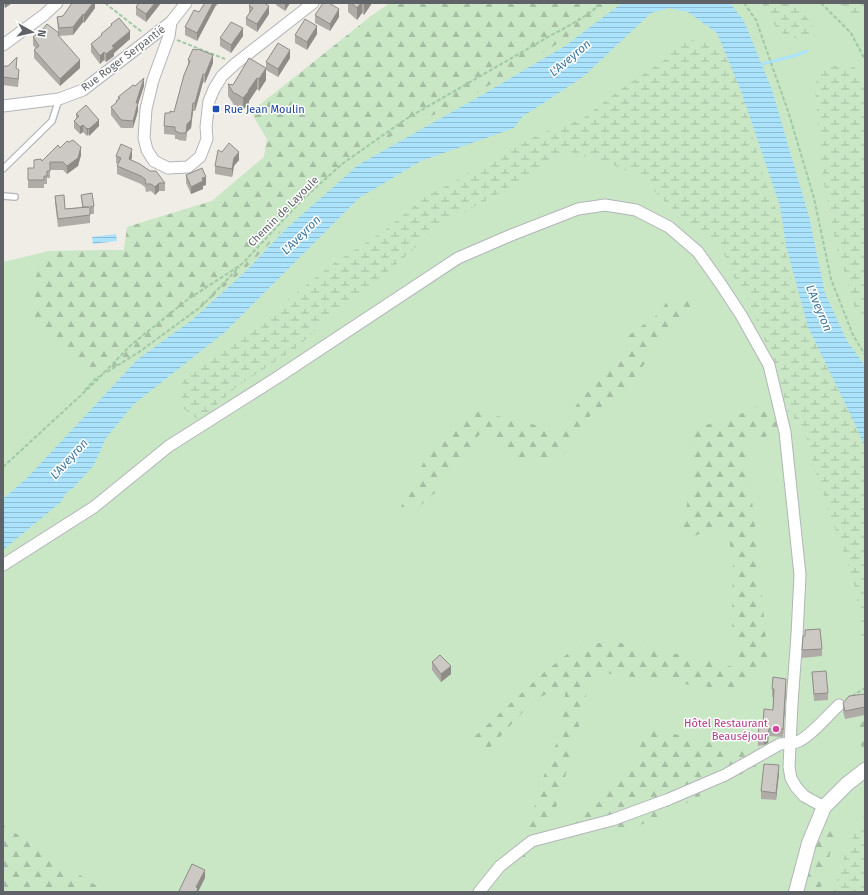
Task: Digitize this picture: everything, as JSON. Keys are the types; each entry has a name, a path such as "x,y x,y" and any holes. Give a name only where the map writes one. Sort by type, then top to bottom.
{"street":[{"path":"3,46 44,15 56,3"},
{"path":"186,3 171,22 169,36 153,80 146,108 144,138 147,150 154,161 168,168 188,167 200,157 207,139 206,127 209,101 222,76 235,64 313,3"},
{"name":"Rue Roger Serpantié","path":"3,106 59,99 83,90 171,22"},
{"path":"3,565 94,507 169,446 458,258 578,209 605,205 636,210 669,227 698,252 742,315 769,365 785,432 800,575 789,767 791,778 796,787 804,796 824,807"},
{"path":"479,892 500,866 532,841 612,820 669,799 725,775 780,744 790,744 800,741 839,705"},
{"path":"796,892 809,843 824,807 847,784 865,770"}],"lane":[{"path":"3,169 52,121 59,99"},
{"path":"3,196 15,198"}],"path":[{"path":"105,3 150,38"},
{"name":"Chemin de Layoule","path":"3,467 92,385 132,344 187,300 242,264 301,201 342,164 406,118 572,25 602,3"},
{"path":"744,3 756,20 789,114 814,198 831,279 853,336 865,356"},
{"path":"821,3 851,33 865,60"},
{"path":"169,36 235,64"},
{"path":"74,402 96,378 139,352 202,306 242,264"},
{"path":"839,705 865,688"}],"green space":[{"path":"390,3 865,3 865,892 3,892 3,262 49,251 124,250 127,227 212,201 264,157 267,139 251,112 370,17"},
{"path":"390,3 616,3 600,16 549,49 473,95 356,154 245,269 202,306 139,352 96,378 65,353 35,318 35,278 49,251 124,250 127,227 212,201 264,157 267,139 251,112 370,17"},
{"path":"763,3 793,3 810,21 816,36 811,38 794,38 784,34 775,26 773,20 763,7"},
{"path":"831,3 865,3 865,8 850,18 837,10"},
{"path":"686,39 712,44 724,56 737,73 762,171 778,215 799,308 821,353 843,387 865,449 865,648 861,643 859,609 854,583 817,476 803,427 787,411 780,378 747,296 736,282 729,262 720,249 688,223 638,176 611,164 564,150 500,193 442,224 392,268 335,313 296,348 239,385 206,414 196,418 184,409 181,393 182,383 190,372 239,340 333,264 384,231 429,194 450,184 499,154 553,128 581,120 621,89 669,57 677,44"},
{"path":"840,65 854,66 865,87 865,328 855,308 836,246 823,179 819,139 815,84 826,67"},
{"path":"694,294 685,321 654,351 629,385 590,416 562,457 515,462 480,434 436,492 414,511 399,511 428,454 472,410 561,431 579,401 631,348 628,336 660,313 667,301"},
{"path":"772,397 791,430 744,442 758,553 768,665 740,690 604,673 589,683 576,739 543,852 522,860 529,826 542,781 561,731 566,686 535,699 483,755 473,738 542,674 575,648 595,643 621,643 707,660 736,668 732,621 733,557 724,522 695,536 682,532 693,471 688,431 746,412"},
{"path":"865,719 865,752 848,723"},
{"path":"649,728 728,747 752,750 759,765 669,812 625,832 560,825 582,816 598,803 629,770"},
{"path":"865,814 865,892 833,892 847,849"},
{"path":"827,820 836,831 820,892 802,892 815,846"},
{"path":"3,825 106,892 3,892"}],"water":[{"name":"L'Aveyron","path":"622,3 730,3 744,21 772,90 809,217 825,293 847,341 865,366 865,448 856,426 808,327 786,246 780,206 741,91 717,33 688,12 669,8 651,13 583,77 522,117 514,128 421,161 359,198 225,332 134,404 106,438 94,465 73,488 66,493 61,502 3,550 3,499 27,478 138,359 192,320 245,272 287,228 358,165 565,46"},
{"path":"116,234 117,241 93,244 92,237"}],"building":[{"path":"72,3 93,3 73,27 59,28 57,17 63,16"},
{"path":"139,3 155,3 146,14 136,7"},
{"path":"205,3 213,3 197,33 185,27 194,10 199,12"},
{"path":"251,3 264,3 269,6 257,24 246,18 253,8 249,6"},
{"path":"323,3 329,3 339,9 330,24 315,15"},
{"path":"351,3 361,3 357,8"},
{"path":"119,18 130,31 112,46 114,48 106,54 104,52 100,56 91,44"},
{"path":"305,19 317,26 307,42 295,35"},
{"path":"231,22 243,28 231,45 220,38"},
{"path":"47,24 59,33 58,35 80,60 60,79 34,50 39,46 33,37"},
{"path":"278,43 290,50 278,69 266,62"},
{"path":"193,49 198,49 213,55 205,75 203,74 195,103 193,103 191,120 187,124 186,133 178,133 175,131 175,127 164,126 165,113 170,113 170,111 174,112 184,75 190,61 188,60"},
{"path":"17,57 16,68 19,70 18,79 3,77 3,68 8,66"},
{"path":"249,58 266,68 243,98 235,93 234,94 228,84 233,85"},
{"path":"144,78 136,103 138,103 133,121 121,120 111,107 120,98 118,97"},
{"path":"86,105 99,120 89,129 83,125 80,127 74,121 79,116 76,114"},
{"path":"73,140 81,147 78,158 67,166 63,162 50,162 50,171 47,171 47,176 44,176 44,180 28,180 28,168 34,168 34,160 41,159 42,161 58,145 60,148 67,141 69,142"},
{"path":"229,143 239,152 234,158 232,169 215,166 218,150 222,152"},
{"path":"121,144 132,149 129,159 150,171 156,171 165,183 159,183 155,187 151,184 146,184 145,179 141,176 117,166 121,158 116,156"},
{"path":"202,168 206,177 202,178 203,181 191,187 186,175"},
{"path":"92,193 94,206 90,207 90,215 58,219 55,196 64,195 65,209 89,207 83,207 81,195"},
{"path":"820,629 822,649 802,650 805,630"},
{"path":"440,655 451,666 441,674 432,662"},
{"path":"826,671 828,693 814,694 812,672"},
{"path":"773,677 786,679 783,729 769,729 768,735 758,738 759,726 763,726 764,709 773,710"},
{"path":"865,694 865,707 845,711 843,703 849,696"},
{"path":"764,764 779,765 776,793 761,791"},
{"path":"192,864 205,870 196,887 198,889 196,892 181,892 179,891"}],"waterway":[{"path":"762,64 807,51"}],"place":[{"name":"Rue Jean Moulin","path":"216,109"},
{"name":"Hôtel Restaurant Beauséjour","path":"776,729"}]}
